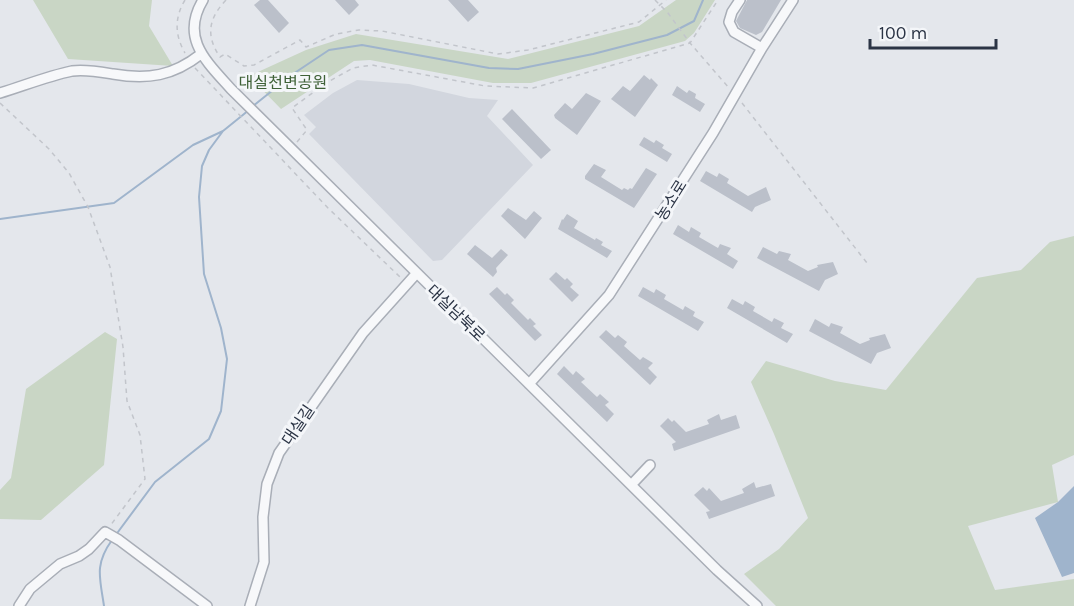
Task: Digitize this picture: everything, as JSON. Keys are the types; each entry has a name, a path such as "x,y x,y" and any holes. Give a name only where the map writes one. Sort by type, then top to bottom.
{"street":[{"name":"대실남북로","path":"203,0 195,14 193,32 201,54 231,89 717,570 757,606"},
{"path":"740,0 729,22 734,32 762,48"},
{"name":"농소로","path":"529,384 609,295 736,96 762,48 793,0"},
{"path":"0,93 73,71 134,77 161,75 186,66 201,54"},
{"name":"대실길","path":"250,606 264,562 262,517 267,484 279,453 363,333 416,274"},
{"path":"632,484 650,465"},
{"path":"19,606 30,589 60,564 79,556 111,535 207,606"}],"path":[{"path":"185,0 179,9 177,32 179,42 187,57"},
{"path":"226,0 215,12 211,39 220,57 225,54 244,66 254,65 300,40 306,47 336,34 359,30 393,33 498,54 528,50 639,22 666,0"},
{"path":"655,0 668,12 690,43 736,96 867,263"},
{"path":"292,148 307,130 292,108 326,83 354,68 372,65 485,86 533,88 690,43 718,0"},
{"path":"194,67 328,207 401,277"},
{"path":"0,103 49,149 69,173 88,207 110,267 123,346 127,401 140,435 145,479 111,535"}],"shaded area":[{"path":"357,80 409,84 469,98 498,100 487,116 533,165 442,260 433,261 309,134 316,127 304,115 333,93"}],"green space":[{"path":"33,0 152,0 149,26 173,66 68,59"},
{"name":"대실천변공원","path":"676,0 715,0 694,33 685,41 531,83 493,83 370,60 354,61 281,109 249,76 306,50 356,34 508,59 639,26"},
{"path":"1074,236 1074,455 1052,465 1058,502 968,526 995,590 1074,579 1074,606 776,606 744,574 779,549 808,518 751,382 766,361 835,381 886,390 977,278 1021,270 1050,242"},
{"path":"105,332 117,339 104,465 41,520 0,519 0,490 11,478 26,389"}],"water":[{"path":"1074,486 1074,573 1062,577 1035,518 1058,502"}],"building":[{"path":"260,0 268,0 289,23 279,33 254,5"},
{"path":"335,0 355,0 359,5 349,15"},
{"path":"448,0 468,0 479,12 468,22"},
{"path":"747,0 781,0 762,32 756,35 740,28 736,21"},
{"path":"644,75 658,85 635,117 611,99 623,86 630,91"},
{"path":"677,86 687,93 689,90 696,94 695,98 705,104 700,112 672,95"},
{"path":"586,93 601,101 577,135 554,115 565,103 572,109"},
{"path":"512,109 551,150 541,159 502,119"},
{"path":"644,137 654,143 656,140 664,145 662,148 672,154 667,162 639,145"},
{"path":"594,164 606,170 601,177 622,190 632,189 646,168 657,174 634,208 585,179"},
{"path":"706,171 717,177 719,173 729,179 727,183 748,196 766,187 771,200 755,207 752,212 700,181"},
{"path":"508,208 526,220 534,211 542,218 525,239 501,216"},
{"path":"567,214 578,221 574,228 603,242 601,245 612,251 607,258 558,229"},
{"path":"678,225 689,232 691,227 701,233 699,237 718,248 720,244 731,248 727,254 738,261 733,269 673,234"},
{"path":"475,245 492,258 501,249 508,255 496,268 497,272 493,277 467,254"},
{"path":"763,247 777,254 779,251 791,254 788,260 808,271 818,267 817,265 833,262 838,274 825,280 819,291 757,258"},
{"path":"556,272 573,284 570,287 579,295 572,302 549,279"},
{"path":"497,287 514,300 511,303 528,320 530,318 536,324 533,326 542,335 535,341 489,294"},
{"path":"643,287 654,293 656,289 666,295 664,299 683,310 685,306 695,312 693,316 704,322 698,331 638,296"},
{"path":"732,299 743,305 745,301 755,307 753,311 772,322 774,318 784,323 781,328 793,334 787,343 727,308"},
{"path":"815,319 829,327 831,323 843,327 840,333 860,344 870,340 869,338 885,334 891,348 877,353 871,364 809,331"},
{"path":"606,330 615,338 618,335 627,342 624,346 640,360 643,357 653,363 648,368 657,377 650,385 599,337"},
{"path":"564,366 573,375 576,371 585,379 581,382 597,397 600,394 609,402 605,405 614,414 607,422 557,374"},
{"path":"719,414 721,420 736,415 740,428 674,451 672,444 676,442 660,426 668,418 672,422 674,420 686,432 709,424 707,420"},
{"path":"754,482 756,488 771,484 775,496 709,519 706,512 710,511 694,495 703,487 707,491 709,488 721,501 744,493 742,489"}],"waterway":[{"path":"253,106 293,74 329,50 362,45 489,68 518,69 593,54 667,35 694,21 703,0"},
{"path":"115,536 155,482 209,439 221,411 227,359 221,328 204,274 199,197 202,166 209,150 223,131 249,110"},
{"path":"0,219 114,203 193,145 223,131"},
{"path":"104,606 100,572 103,557 112,540"}]}
